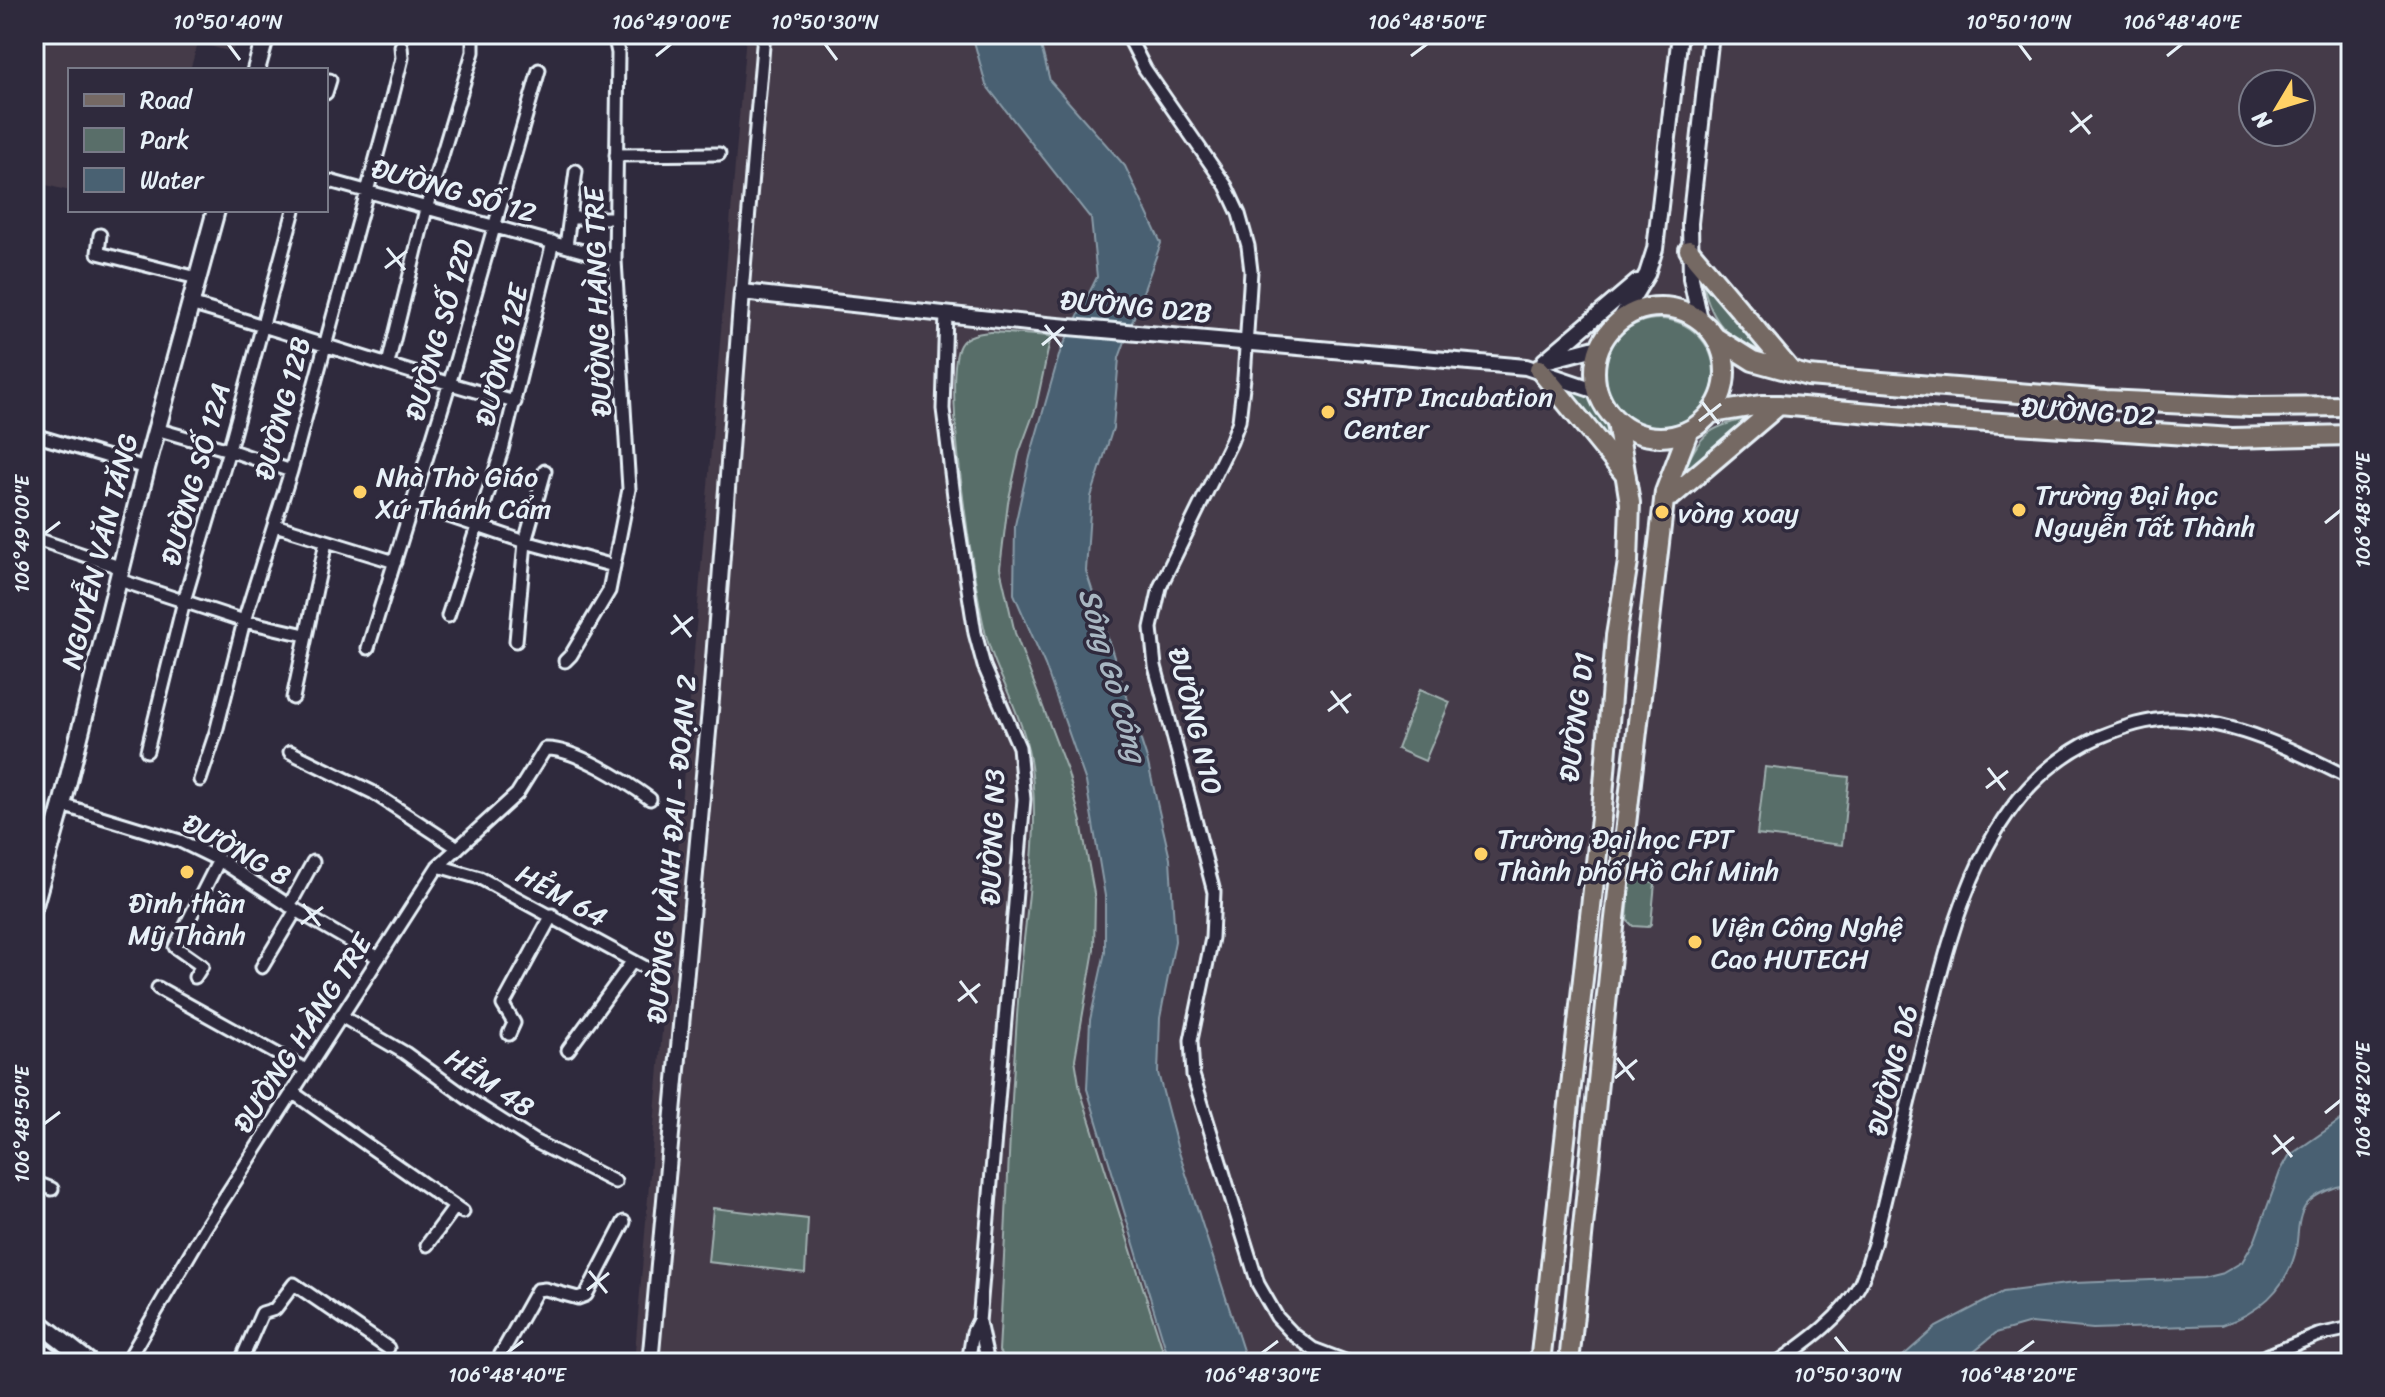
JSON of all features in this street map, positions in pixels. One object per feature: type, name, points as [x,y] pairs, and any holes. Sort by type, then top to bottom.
[{"type":"main road","points":[[257,68],[266,34]]},
{"type":"main road","name":"NGUYỄN VĂN TĂNG","points":[[35,898],[62,805],[156,429],[215,212]]},
{"type":"main road","points":[[1689,250],[1792,372]]},
{"type":"main road","points":[[1668,307],[1685,311],[1700,320],[1715,337],[1724,356],[1726,376],[1722,396],[1712,413],[1688,432],[1670,437],[1651,437],[1633,432],[1617,422],[1605,408],[1597,391],[1595,376],[1599,347],[1618,322],[1641,310],[1668,307]]},
{"type":"main road","name":"ĐƯỜNG D2","points":[[1715,337],[1753,361],[1808,376],[2082,399],[2271,407],[2349,404]]},
{"type":"main road","points":[[1536,366],[1628,478]]},
{"type":"main road","points":[[1670,495],[1779,405]]},
{"type":"main road","name":"ĐƯỜNG D2","points":[[1712,413],[1779,405],[2232,438],[2350,436]]},
{"type":"main road","points":[[2302,406],[2303,437]]},
{"type":"main road","name":"ĐƯỜNG D1","points":[[1540,1363],[1587,947],[1616,636],[1628,562],[1630,503],[1617,422]]},
{"type":"main road","points":[[1641,688],[1650,674],[1670,495],[1688,432]]},
{"type":"main road","points":[[1569,1363],[1641,688],[1665,492],[1670,495]]},
{"type":"main road","points":[[1581,1002],[1606,1004]]},
{"type":"main road","points":[[34,1319],[90,1363]]},
{"type":"main road","points":[[34,1345],[57,1363]]},
{"type":"street","points":[[388,364],[426,209],[473,52],[473,34]]},
{"type":"street","name":"ĐƯỜNG HÀNG TRE","points":[[565,661],[609,591],[629,489],[615,260],[618,53],[614,34]]},
{"type":"street","points":[[742,292],[764,34]]},
{"type":"street","name":"ĐƯỜNG N10","points":[[1127,34],[1145,69],[1226,186],[1239,214],[1251,271],[1239,421],[1160,587],[1151,628],[1155,666],[1214,892],[1212,938],[1191,1040],[1193,1075],[1258,1284],[1277,1317],[1293,1334],[1313,1349],[1350,1363]]},
{"type":"street","points":[[1618,322],[1647,274],[1655,249],[1680,34]]},
{"type":"street","points":[[1700,320],[1691,278],[1690,223],[1711,34]]},
{"type":"street","name":"ĐƯỜNG 12B","points":[[200,780],[216,732],[244,621],[291,471],[398,73],[401,46]]},
{"type":"street","name":"ĐƯỜNG SỐ 12D","points":[[368,648],[449,385],[539,70]]},
{"type":"street","points":[[328,86],[330,80]]},
{"type":"street","points":[[616,155],[719,154]]},
{"type":"street","points":[[566,246],[576,171]]},
{"type":"street","name":"ĐƯỜNG SỐ 12","points":[[328,181],[615,260]]},
{"type":"street","name":"ĐƯỜNG SỐ 12A","points":[[147,751],[184,601],[229,450],[293,212]]},
{"type":"street","points":[[571,218],[616,218]]},
{"type":"street","points":[[100,235],[98,253],[197,278]]},
{"type":"street","name":"ĐƯỜNG 12E","points":[[448,616],[479,527],[515,402],[553,242]]},
{"type":"street","points":[[1536,366],[1647,274]]},
{"type":"street","name":"ĐƯỜNG D2B","points":[[742,292],[1046,325],[1536,366],[1597,391]]},
{"type":"street","name":"ĐƯỜNG VÀNH ĐAI - ĐOẠN 2","points":[[650,1363],[712,683],[742,292]]},
{"type":"street","points":[[190,304],[449,385],[515,402]]},
{"type":"street","name":"ĐƯỜNG N3","points":[[946,314],[943,409],[960,542],[975,633],[984,666],[1019,747],[1024,799],[979,1322],[988,1363]]},
{"type":"street","name":"ĐƯỜNG D2B","points":[[1536,366],[1599,347]]},
{"type":"street","points":[[156,429],[291,471]]},
{"type":"street","points":[[34,435],[146,468]]},
{"type":"street","points":[[516,641],[525,542],[545,471]]},
{"type":"street","points":[[413,504],[525,542],[614,566]]},
{"type":"street","points":[[275,525],[395,562]]},
{"type":"street","points":[[34,538],[184,601],[244,621],[305,635]]},
{"type":"street","points":[[293,698],[326,542]]},
{"type":"street","name":"ĐƯỜNG D6","points":[[1777,1363],[1831,1321],[1846,1306],[1860,1283],[1874,1244],[1938,983],[1967,892],[2010,810],[2049,766],[2084,744],[2132,723],[2174,719],[2229,728],[2286,746],[2351,779]]},
{"type":"street","name":"ĐƯỜNG HÀNG TRE","points":[[126,1363],[205,1228],[438,866],[517,794],[545,749],[557,748],[574,753],[650,799]]},
{"type":"street","points":[[290,752],[372,792],[458,848]]},
{"type":"street","name":"ĐƯỜNG 8","points":[[62,805],[180,841],[219,860],[292,908],[379,958]]},
{"type":"street","points":[[195,977],[202,966],[175,947],[219,860]]},
{"type":"street","points":[[262,967],[313,862]]},
{"type":"street","name":"HẺM 64","points":[[438,866],[480,878],[659,975]]},
{"type":"street","points":[[509,1034],[514,1023],[503,1005],[552,915]]},
{"type":"street","points":[[568,1050],[632,962]]},
{"type":"street","points":[[158,988],[306,1070]]},
{"type":"street","name":"HẺM 48","points":[[341,1016],[405,1053],[474,1103],[534,1141],[615,1182]]},
{"type":"street","points":[[292,1092],[459,1209],[427,1245]]},
{"type":"street","points":[[34,1182],[52,1189]]},
{"type":"street","points":[[496,1363],[537,1290],[545,1289],[578,1298],[586,1295],[624,1222]]},
{"type":"street","points":[[240,1363],[262,1313],[275,1309],[294,1284],[388,1348]]},
{"type":"street","name":"ĐƯỜNG N3","points":[[968,1363],[973,1332],[979,1322]]},
{"type":"street","points":[[2249,1363],[2318,1335],[2351,1328]]},
{"type":"shaded area","points":[[34,34],[238,36],[232,52],[198,43],[191,68],[68,68],[68,190],[34,182]]},
{"type":"shaded area","points":[[746,34],[2351,34],[2351,1363],[634,1363]]},
{"type":"green space","points":[[1702,277],[1761,350],[1727,332],[1708,302]]},
{"type":"green space","points":[[1659,319],[1680,323],[1698,335],[1710,353],[1714,374],[1710,395],[1698,413],[1680,425],[1659,429],[1638,425],[1620,413],[1608,395],[1604,374],[1608,353],[1620,335],[1638,323]]},
{"type":"green space","points":[[992,332],[1051,336],[1036,407],[1019,453],[1008,503],[1000,568],[1015,633],[1068,773],[1081,822],[1095,899],[1094,950],[1075,1059],[1080,1090],[1167,1363],[1007,1363],[999,1351],[1016,1033],[1032,863],[1034,799],[1026,741],[984,627],[961,482],[954,397],[955,365],[963,341],[970,336]]},
{"type":"green space","points":[[1552,379],[1583,392],[1594,404],[1609,436],[1612,452]]},
{"type":"green space","points":[[1758,416],[1681,477],[1695,449],[1709,433]]},
{"type":"green space","points":[[1420,689],[1450,702],[1425,761],[1397,749]]},
{"type":"green space","points":[[1765,767],[1849,777],[1842,845],[1757,835]]},
{"type":"green space","points":[[1638,877],[1655,883],[1651,924],[1648,927],[1633,926],[1627,920],[1630,883]]},
{"type":"green space","points":[[713,1208],[808,1219],[805,1273],[708,1262]]},
{"type":"water","name":"Sông Gò Công","points":[[972,34],[1038,34],[1050,81],[1125,166],[1161,243],[1119,358],[1113,428],[1091,497],[1086,571],[1147,759],[1170,859],[1175,941],[1160,1018],[1158,1073],[1177,1146],[1247,1363],[1170,1363],[1087,1089],[1090,1020],[1105,952],[1105,896],[1086,782],[1045,665],[1014,594],[1015,525],[1030,457],[1060,352],[1097,277],[1091,219],[986,85]]},
{"type":"water","points":[[2351,1113],[2351,1184],[2327,1191],[2306,1205],[2299,1222],[2295,1254],[2284,1279],[2268,1299],[2247,1314],[2222,1325],[2093,1329],[2031,1323],[1996,1333],[1959,1363],[1895,1363],[1936,1327],[2003,1292],[2074,1283],[2203,1278],[2223,1273],[2242,1262],[2255,1240],[2289,1156]]},
{"type":"place","name":"SHTP Incubation Center","points":[[1328,412]]},
{"type":"place","name":"Nhà Thờ Giáo Xứ Thánh Cẩm","points":[[360,492]]},
{"type":"place","name":"Trường Đại học Nguyễn Tất Thành","points":[[2019,510]]},
{"type":"place","name":"vòng xoay","points":[[1662,512]]},
{"type":"place","name":"Trường Đại học FPT Thành phố Hồ Chí Minh","points":[[1481,854]]},
{"type":"place","name":"Đình thần Mỹ Thành","points":[[187,872]]},
{"type":"place","name":"Viện Công Nghệ Cao HUTECH","points":[[1695,942]]}]
